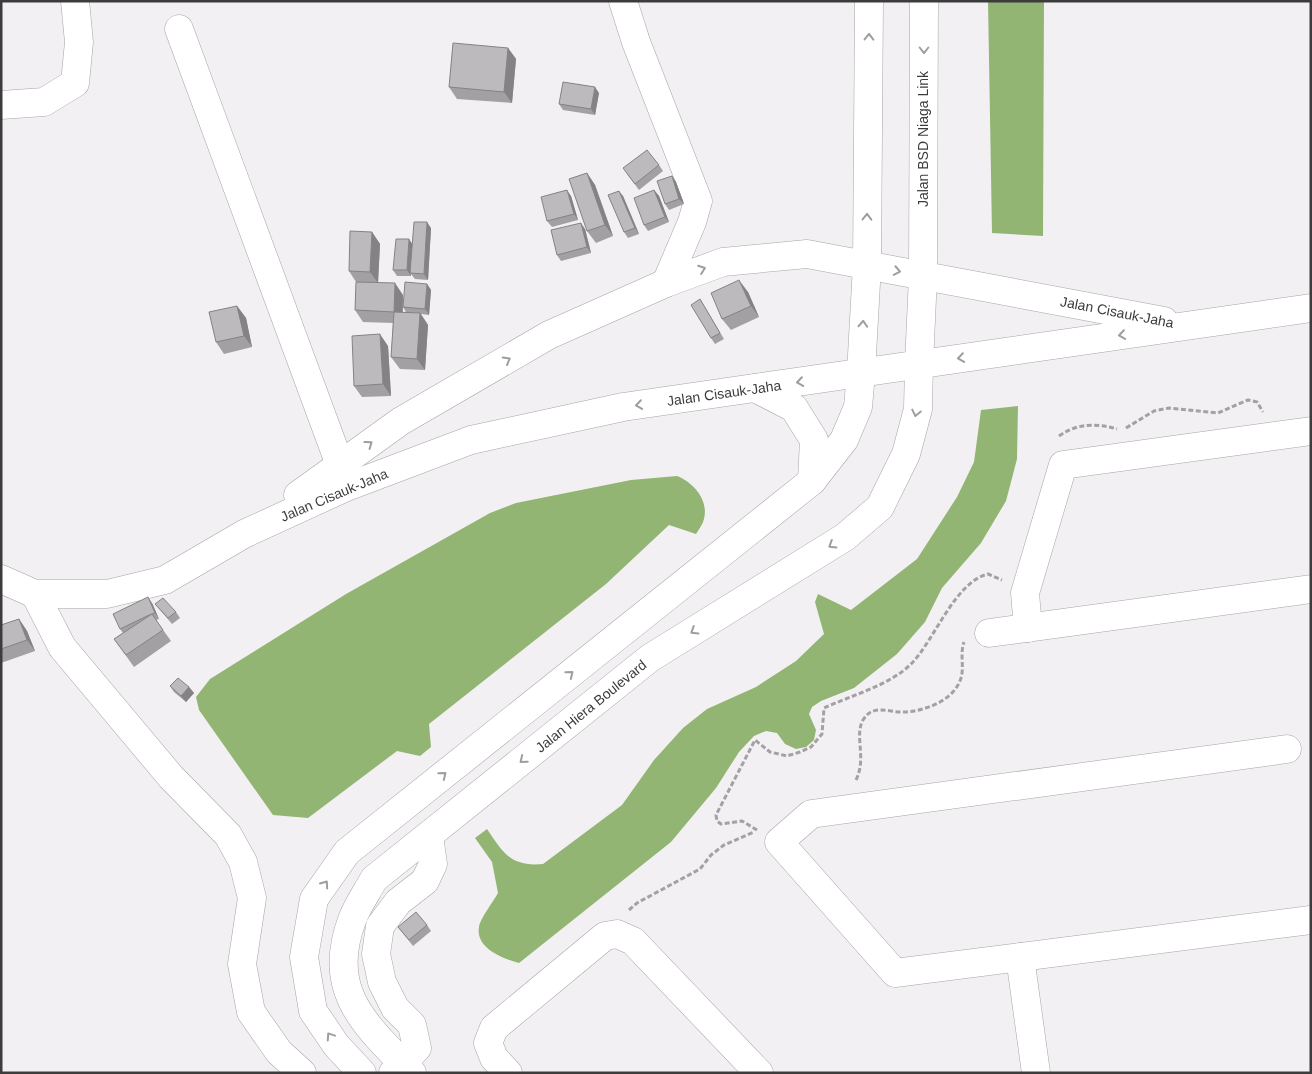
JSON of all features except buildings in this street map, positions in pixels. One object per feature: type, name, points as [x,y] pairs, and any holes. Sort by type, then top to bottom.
[{"type":"street","points":[[1,106],[44,102],[74,83],[79,42],[75,1]]},
{"type":"street","points":[[622,1],[698,201],[692,222],[666,283]]},
{"type":"street","points":[[362,1073],[336,1045],[313,1011],[304,957],[314,899],[347,852],[812,481],[844,440],[858,407],[867,266],[869,1]]},
{"type":"street","name":"Jalan BSD Niaga Link","points":[[919,364],[923,276],[924,1]]},
{"type":"street","points":[[179,29],[340,465]]},
{"type":"street","name":"Jalan Cisauk-Jaha","points":[[244,534],[401,422],[549,335],[666,283],[723,262],[807,254],[1187,326]]},
{"type":"street","points":[[1187,326],[1311,308]]},
{"type":"street","name":"Jalan Cisauk-Jaha","points":[[244,534],[344,488],[471,440],[623,408],[1187,326]]},
{"type":"street","name":"Jalan Hiera Boulevard","points":[[403,1070],[369,1027],[348,995],[342,954],[352,919],[374,879],[650,658],[845,537],[880,507],[908,445],[918,409],[919,364]]},
{"type":"street","points":[[756,388],[794,408],[814,440],[812,481]]},
{"type":"street","points":[[1028,628],[1025,593],[1063,465],[1311,430]]},
{"type":"street","points":[[1,579],[35,594],[107,594],[165,580],[244,534]]},
{"type":"street","points":[[989,633],[1311,589]]},
{"type":"street","points":[[35,594],[62,647],[171,777],[228,835],[242,862],[252,898],[242,964],[251,1012],[279,1052],[302,1073]]},
{"type":"street","points":[[1286,749],[811,814],[768,836],[895,972],[1311,920]]},
{"type":"street","points":[[403,1070],[417,1048],[412,1025],[395,1008],[382,982],[376,954],[380,926],[398,902],[425,881],[433,864],[429,836]]},
{"type":"street","points":[[508,1073],[494,1058],[488,1043],[494,1028],[605,936],[617,934],[633,941],[759,1073]]},
{"type":"street","points":[[1020,957],[1036,1073]]},
{"type":"path","points":[[1063,465],[1052,452],[1053,441],[1066,431],[1082,425],[1126,428],[1154,410],[1169,408],[1218,413],[1248,400],[1257,402],[1262,409],[1266,437]]},
{"type":"path","points":[[768,836],[742,821],[721,824],[717,821],[716,815],[755,740],[770,752],[786,756],[811,747],[822,734],[824,708],[889,679],[912,663],[970,582],[978,577],[988,574],[997,576],[1025,593]]},
{"type":"path","points":[[842,810],[859,774],[862,762],[860,733],[863,720],[872,711],[884,708],[901,712],[914,711],[932,706],[948,697],[959,684],[963,672],[961,652],[964,643],[972,631],[989,633]]},
{"type":"path","points":[[617,934],[616,921],[637,903],[700,870],[711,855],[724,845],[768,836]]},
{"type":"shaded area","points":[[988,1],[1044,1],[1043,236],[992,233]]},
{"type":"shaded area","points":[[1018,406],[1017,459],[1006,501],[981,543],[942,588],[925,622],[897,654],[854,688],[821,701],[812,707],[809,714],[816,730],[814,740],[806,747],[796,749],[785,744],[777,733],[766,731],[754,736],[739,752],[716,788],[671,842],[519,963],[506,959],[486,947],[481,941],[479,927],[498,893],[492,862],[475,838],[487,829],[503,851],[515,861],[543,864],[622,805],[654,760],[683,728],[707,709],[756,687],[796,661],[824,634],[815,602],[818,594],[851,610],[917,559],[957,497],[974,462],[981,410]]},
{"type":"shaded area","points":[[677,476],[694,487],[704,505],[703,521],[696,534],[669,525],[606,584],[429,724],[431,747],[420,756],[397,751],[308,818],[273,815],[199,710],[196,697],[210,679],[346,594],[490,513],[516,503],[631,480]]}]
